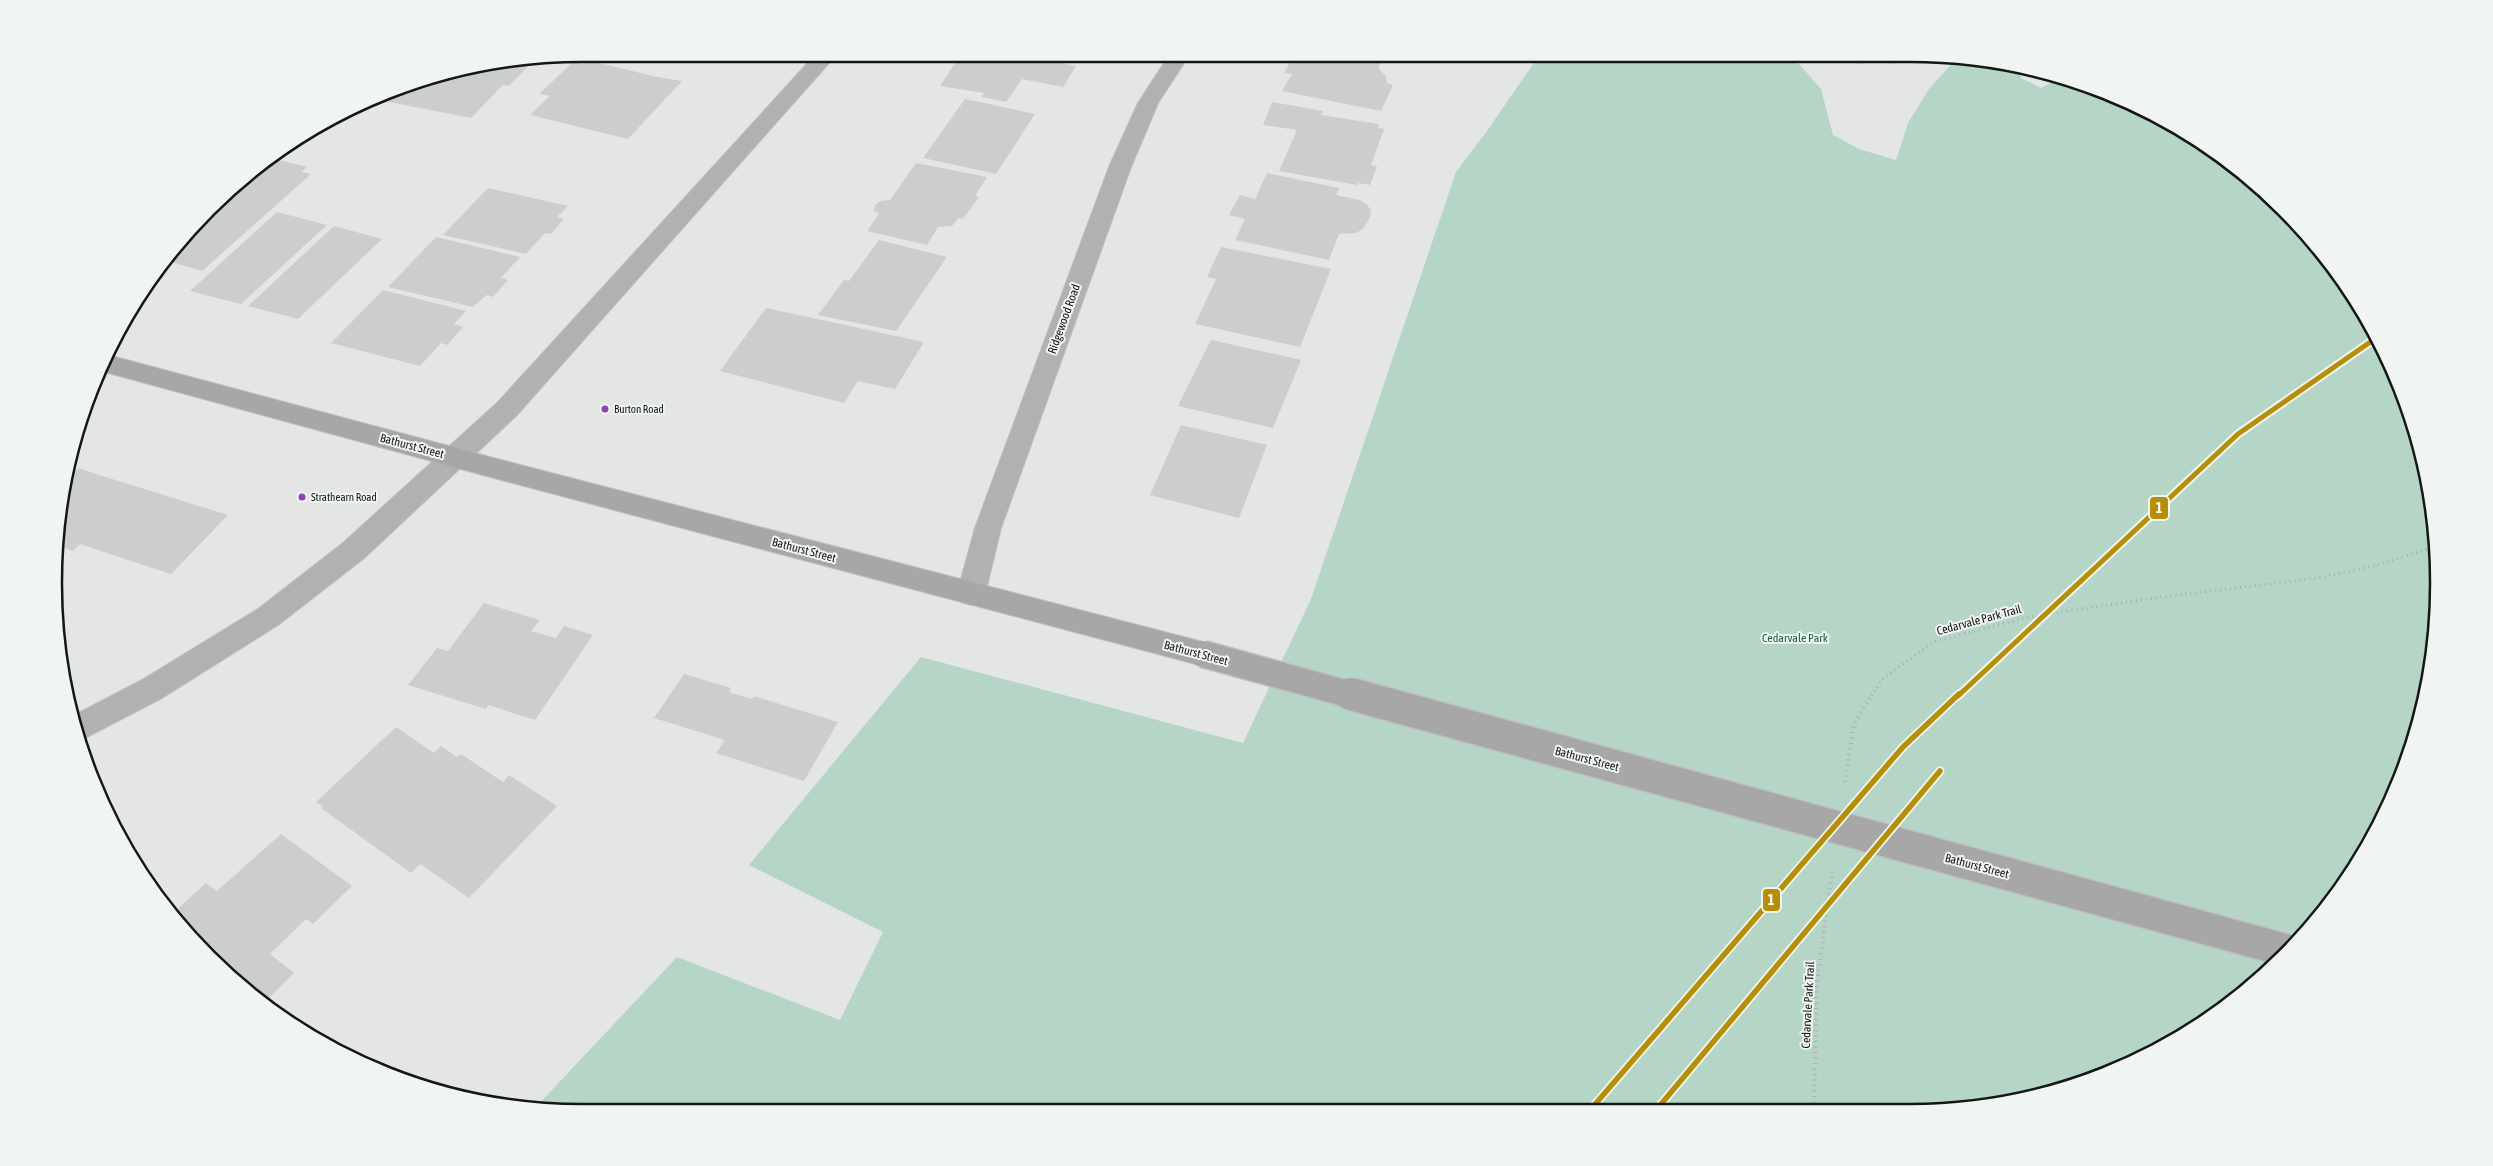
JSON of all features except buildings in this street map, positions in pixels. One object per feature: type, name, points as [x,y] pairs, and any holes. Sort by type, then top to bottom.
[{"type":"main road","name":"Bathurst Street","points":[[111,365],[453,457],[1203,654],[2280,949]]},
{"type":"street","points":[[82,726],[152,689],[268,617],[353,552],[453,457],[507,409],[820,62]]},
{"type":"street","name":"Ridgewood Road","points":[[971,594],[988,528],[1120,167],[1148,103],[1175,62]]},
{"type":"path","name":"Cedarvale Park Trail","points":[[1844,791],[1854,724],[1882,679],[1933,642],[2029,617],[2160,597],[2318,578],[2378,565],[2429,548]]},
{"type":"path","name":"Cedarvale Park Trail","points":[[1814,1104],[1817,982],[1833,868]]},
{"type":"green space","name":"Cedarvale Park","points":[[1534,62],[1796,62],[1821,89],[1833,135],[1859,149],[1896,160],[1908,123],[1929,89],[1951,65],[1978,67],[2021,75],[2021,78],[2041,88],[2052,82],[2109,102],[2140,116],[2199,150],[2227,170],[2278,215],[2323,266],[2343,294],[2377,353],[2391,384],[2413,448],[2420,481],[2426,515],[2430,583],[2426,651],[2420,685],[2413,718],[2391,782],[2361,843],[2343,872],[2323,900],[2278,951],[2227,996],[2170,1034],[2140,1050],[2109,1064],[2045,1086],[1978,1099],[1944,1102],[1910,1104],[583,1104],[541,1101],[677,957],[840,1020],[883,932],[749,865],[921,657],[1243,743],[1311,599],[1456,172]]},
{"type":"transit line","name":"1","points":[[1595,1104],[1903,747],[2238,434],[2371,342]]},
{"type":"transit line","name":"1","points":[[1661,1104],[1940,771]]},
{"type":"place","name":"Burton Road","points":[[605,409]]},
{"type":"place","name":"Strathearn Road","points":[[302,497]]}]
